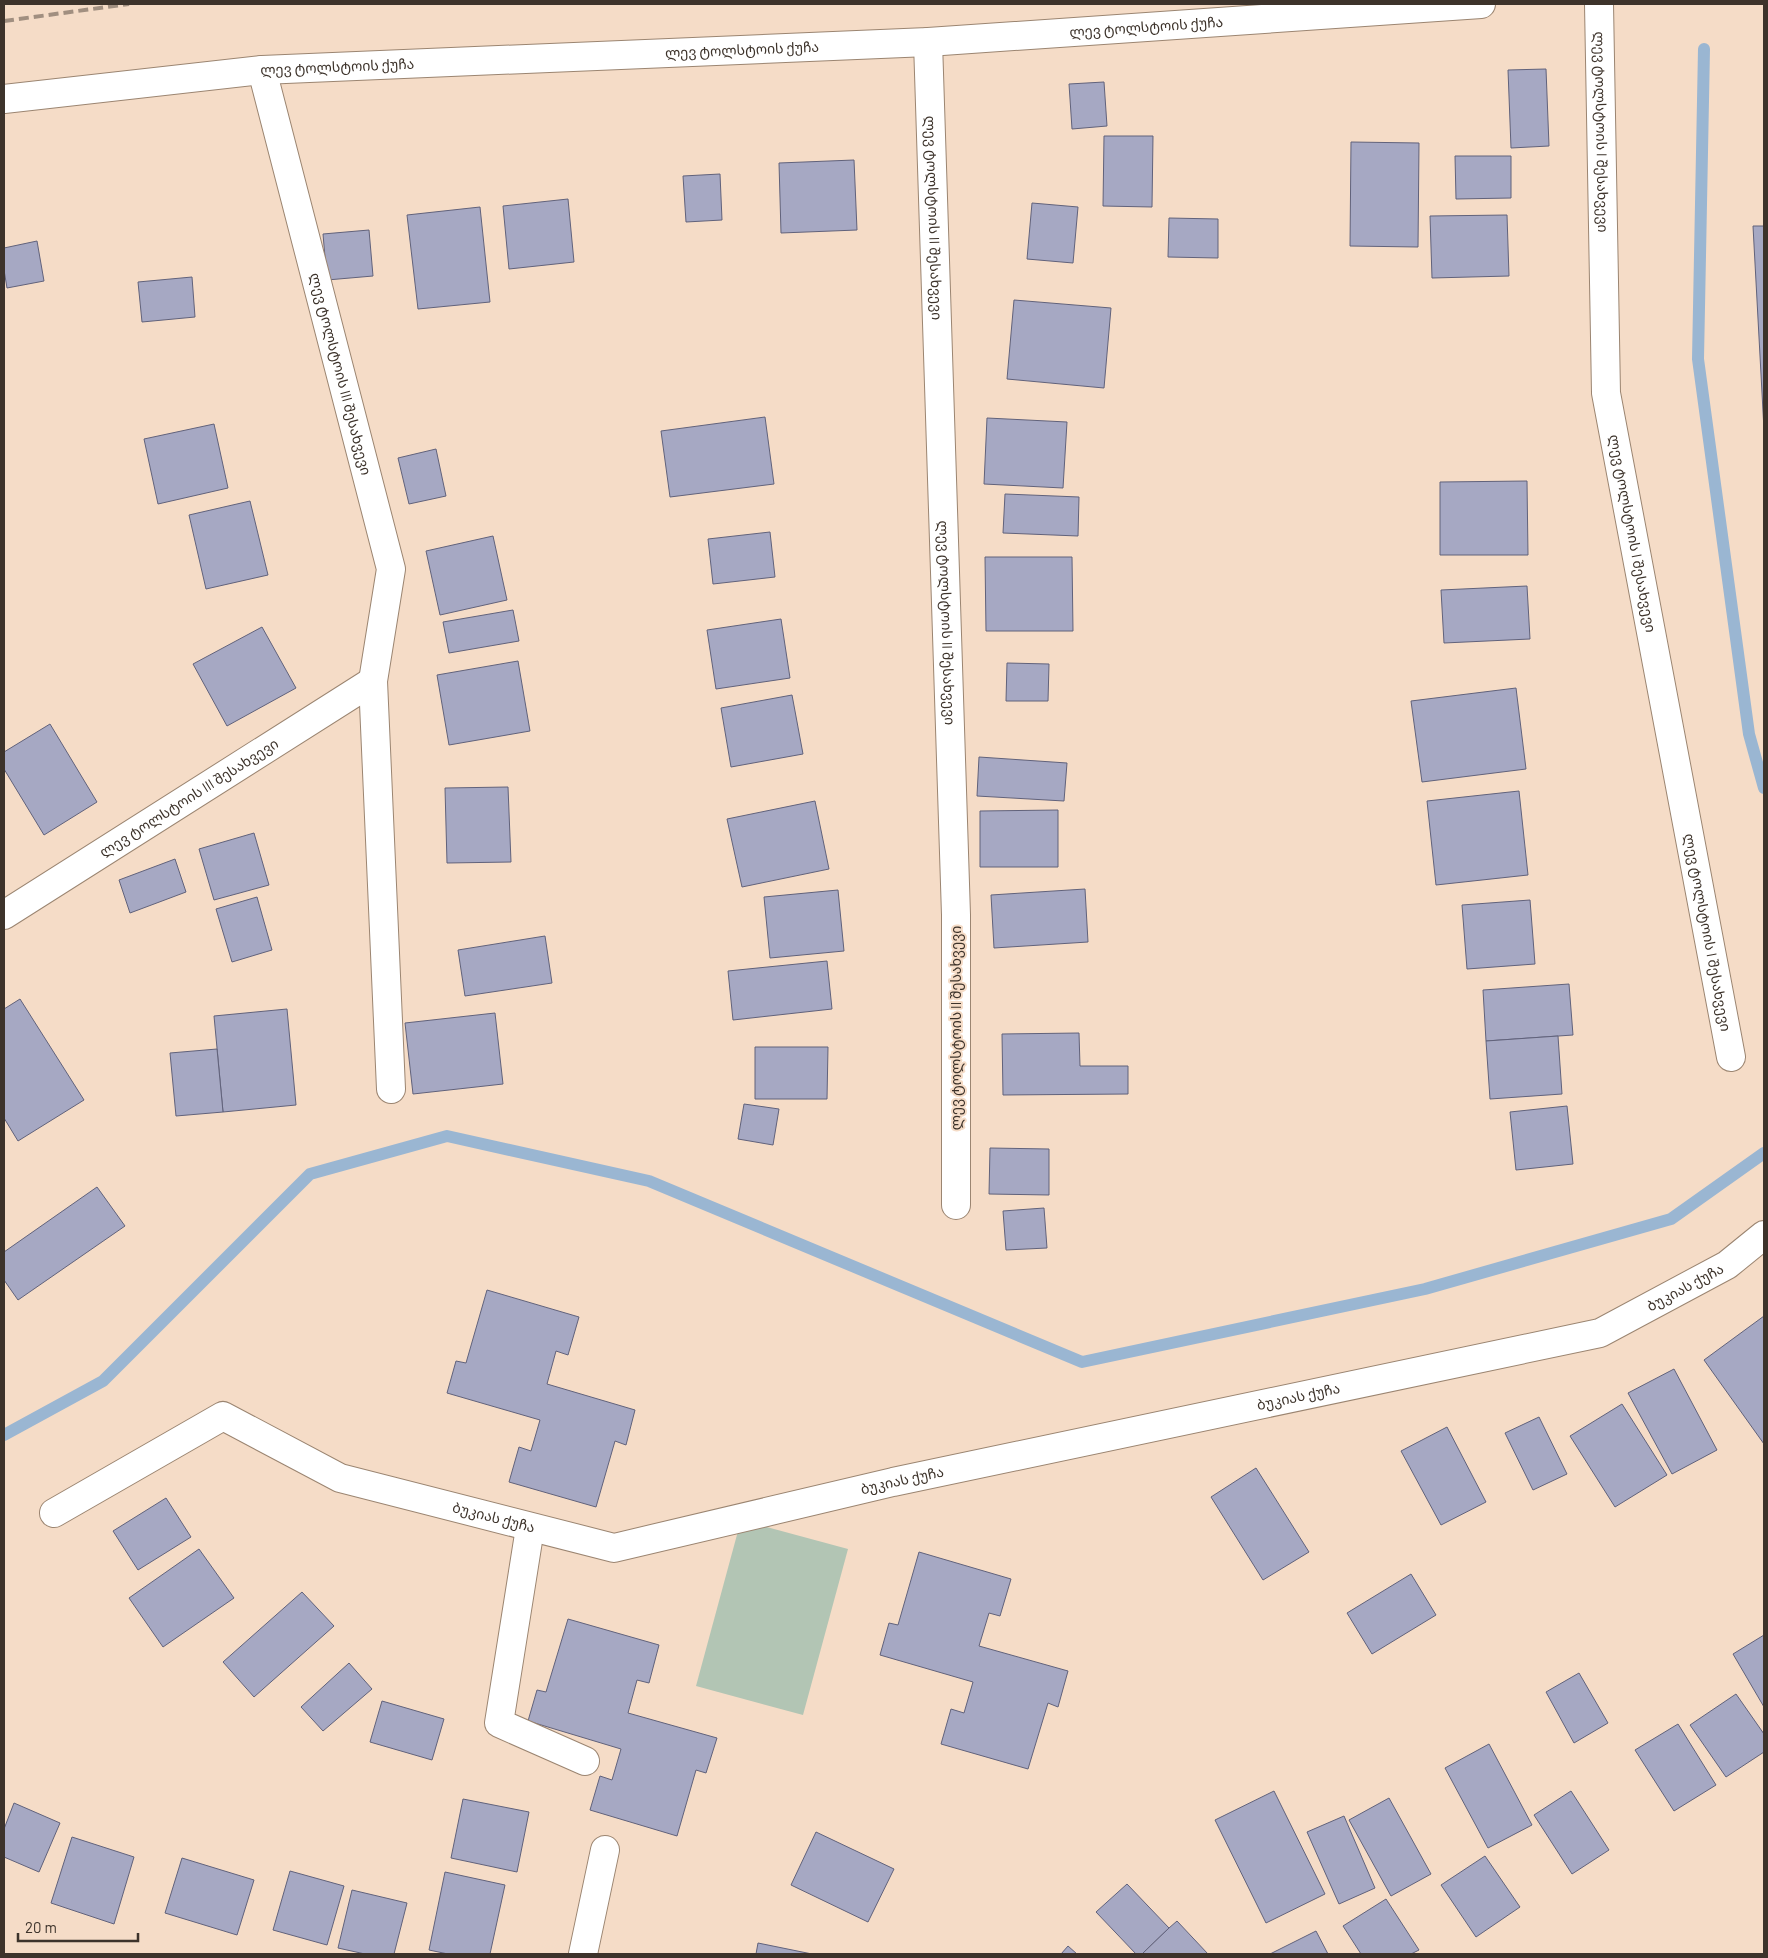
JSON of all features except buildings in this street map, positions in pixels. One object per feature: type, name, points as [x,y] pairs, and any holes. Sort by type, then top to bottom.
[{"type":"street","name":"ლევ ტოლსტოის ქუჩა","points":[[4,100],[262,70],[928,42],[1481,4]]},
{"type":"street","name":"ლევ ტოლსტოის I შესახვევი","points":[[1599,4],[1606,393],[1731,1057]]},
{"type":"street","name":"ლევ ტოლსტოის II შესახვევი","points":[[928,42],[956,915],[956,1205]]},
{"type":"street","name":"ლევ ტოლსტოის III შესახვევი","points":[[262,70],[391,570],[373,681],[391,1089]]},
{"type":"street","name":"ლევ ტოლსტოის III შესახვევი","points":[[4,915],[373,681]]},
{"type":"street","name":"ბუკიას ქუჩა","points":[[54,1513],[223,1416],[340,1478],[614,1548],[892,1482],[1600,1333],[1726,1265],[1764,1235]]},
{"type":"street","points":[[530,1528],[499,1723],[585,1761]]},
{"type":"street","points":[[583,1954],[604,1850]]},
{"type":"green space","points":[[741,1520],[848,1549],[803,1715],[696,1686]]},
{"type":"waterway","points":[[1704,49],[1698,359],[1749,734],[1764,788]]},
{"type":"waterway","points":[[4,1435],[103,1381],[310,1174],[447,1136],[649,1181],[1082,1362],[1425,1289],[1671,1219],[1764,1153]]},
{"type":"railway","points":[[4,21],[129,4]]}]
